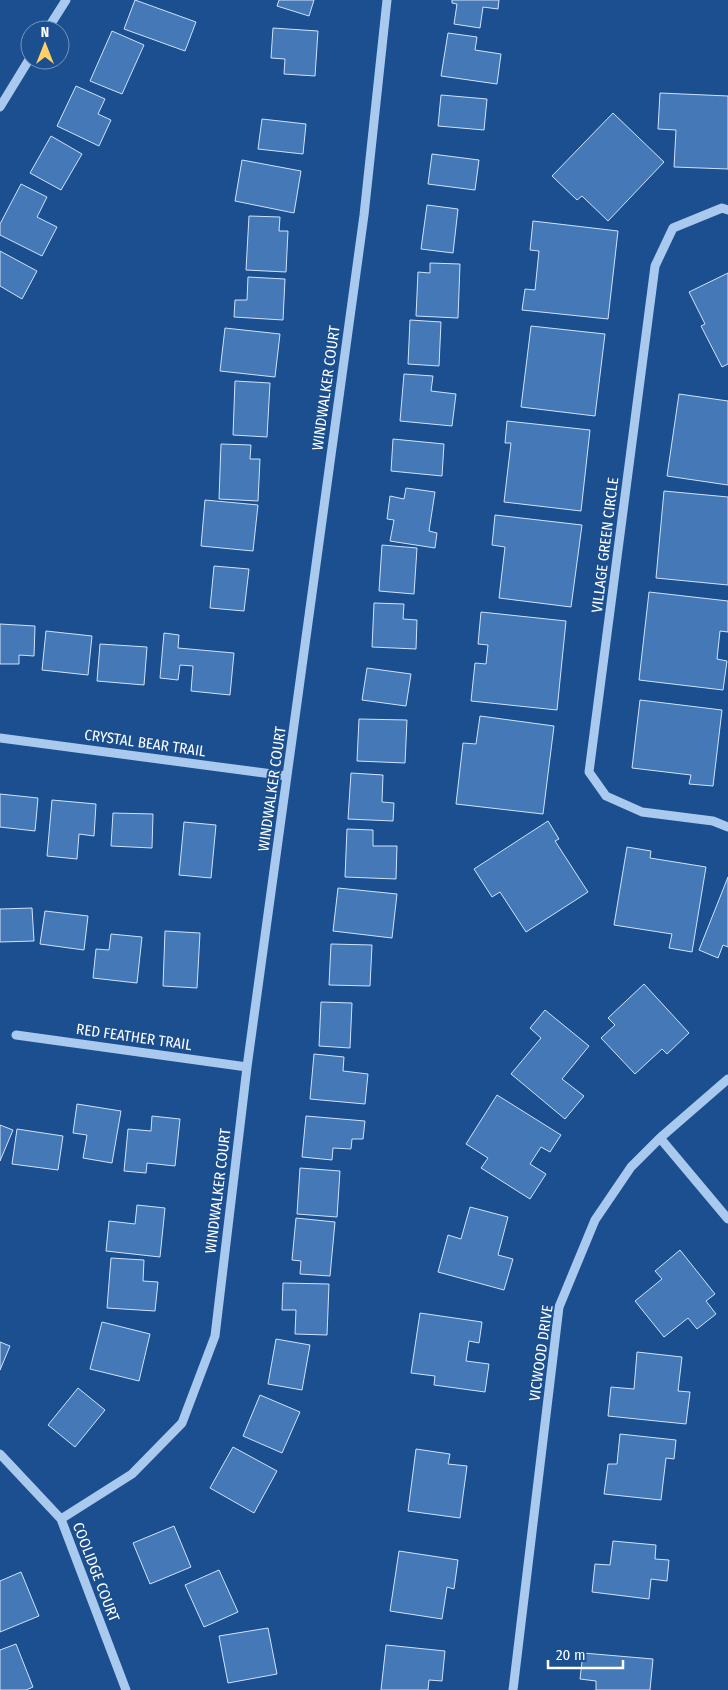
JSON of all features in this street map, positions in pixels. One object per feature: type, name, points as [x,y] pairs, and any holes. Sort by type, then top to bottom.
[{"type":"street","points":[[54,20],[66,0]]},
{"type":"street","name":"WINDWALKER COURT","points":[[62,1519],[132,1474],[182,1423],[215,1336],[247,1067],[364,215],[387,0]]},
{"type":"street","points":[[0,107],[23,70]]},
{"type":"street","name":"VILLAGE GREEN CIRCLE","points":[[728,210],[722,208],[673,228],[655,266],[589,772],[606,796],[642,812],[713,821],[728,827]]},
{"type":"street","name":"CRYSTAL BEAR TRAIL","points":[[0,738],[287,776]]},
{"type":"street","name":"RED FEATHER TRAIL","points":[[16,1035],[247,1067]]},
{"type":"street","name":"VICWOOD DRIVE","points":[[513,1690],[560,1307],[595,1220],[632,1167],[660,1138],[728,1079]]},
{"type":"street","points":[[660,1138],[728,1219]]},
{"type":"street","name":"COOLIDGE COURT","points":[[0,1454],[62,1519],[126,1690]]},
{"type":"building","points":[[135,0],[196,22],[185,51],[124,29]]},
{"type":"building","points":[[279,0],[314,0],[309,16],[277,6]]},
{"type":"building","points":[[452,0],[499,0],[498,9],[483,7],[480,28],[454,24],[457,4],[452,3]]},
{"type":"building","points":[[273,28],[318,31],[315,76],[284,74],[285,59],[271,58]]},
{"type":"building","points":[[112,31],[144,45],[122,94],[90,81]]},
{"type":"building","points":[[448,33],[477,37],[475,50],[501,54],[497,84],[441,76]]},
{"type":"building","points":[[76,86],[105,99],[98,114],[111,120],[99,146],[57,126]]},
{"type":"building","points":[[660,93],[728,96],[728,169],[674,167],[676,130],[658,129]]},
{"type":"building","points":[[441,95],[487,99],[484,130],[438,126]]},
{"type":"building","points":[[613,113],[664,162],[608,221],[582,196],[577,200],[552,176]]},
{"type":"building","points":[[262,119],[306,124],[303,154],[258,149]]},
{"type":"building","points":[[51,136],[82,154],[61,190],[30,173]]},
{"type":"building","points":[[432,154],[479,160],[475,190],[428,184]]},
{"type":"building","points":[[242,160],[301,171],[294,213],[235,201]]},
{"type":"building","points":[[21,184],[47,197],[37,217],[57,227],[42,256],[0,235],[0,224]]},
{"type":"building","points":[[427,205],[458,209],[453,253],[421,249]]},
{"type":"building","points":[[249,216],[280,217],[279,231],[288,231],[286,272],[246,270]]},
{"type":"building","points":[[533,221],[618,231],[608,319],[522,310],[525,289],[535,290],[539,251],[530,250]]},
{"type":"building","points":[[0,251],[37,271],[22,299],[0,286]]},
{"type":"building","points":[[430,263],[460,264],[458,318],[416,316],[418,272],[430,273]]},
{"type":"building","points":[[728,273],[728,364],[722,367],[701,326],[705,324],[689,292]]},
{"type":"building","points":[[248,277],[285,279],[283,320],[234,317],[235,300],[247,300]]},
{"type":"building","points":[[410,320],[441,322],[439,366],[408,364]]},
{"type":"building","points":[[531,326],[605,334],[595,416],[521,407]]},
{"type":"building","points":[[225,328],[280,334],[275,377],[220,371]]},
{"type":"building","points":[[404,374],[433,376],[431,391],[456,394],[452,426],[400,421]]},
{"type":"building","points":[[235,381],[270,383],[267,437],[233,435]]},
{"type":"building","points":[[679,394],[728,401],[728,485],[667,476]]},
{"type":"building","points":[[507,421],[590,430],[581,511],[504,502],[511,443],[505,443]]},
{"type":"building","points":[[393,439],[444,444],[442,476],[391,471]]},
{"type":"building","points":[[221,444],[251,445],[250,459],[260,459],[258,501],[219,499]]},
{"type":"building","points":[[406,488],[435,492],[429,531],[437,533],[435,548],[390,541],[394,520],[387,519],[390,496],[404,499]]},
{"type":"building","points":[[664,491],[728,497],[728,585],[656,578]]},
{"type":"building","points":[[205,500],[258,505],[253,551],[201,546]]},
{"type":"building","points":[[495,515],[582,525],[571,607],[499,598],[505,547],[492,545]]},
{"type":"building","points":[[382,545],[417,548],[414,594],[379,591]]},
{"type":"building","points":[[214,566],[249,569],[244,611],[210,608]]},
{"type":"building","points":[[649,592],[728,601],[728,632],[720,631],[717,659],[727,661],[723,690],[639,680]]},
{"type":"building","points":[[374,603],[404,604],[403,619],[417,620],[416,649],[372,647]]},
{"type":"building","points":[[481,612],[566,621],[557,710],[471,701],[475,663],[486,664],[488,645],[478,644]]},
{"type":"building","points":[[0,624],[35,626],[34,656],[19,655],[19,664],[0,664]]},
{"type":"building","points":[[46,631],[92,636],[88,675],[42,670]]},
{"type":"building","points":[[164,633],[179,635],[178,648],[234,653],[230,695],[191,691],[193,666],[180,665],[178,680],[160,678]]},
{"type":"building","points":[[100,644],[147,647],[144,685],[97,681]]},
{"type":"building","points":[[367,668],[411,674],[406,706],[362,700]]},
{"type":"building","points":[[640,700],[722,710],[713,786],[689,784],[691,775],[632,768]]},
{"type":"building","points":[[480,716],[554,726],[543,814],[456,804],[463,743],[476,744]]},
{"type":"building","points":[[359,719],[407,720],[405,763],[357,761]]},
{"type":"building","points":[[351,773],[383,775],[382,802],[394,803],[393,821],[348,819]]},
{"type":"building","points":[[0,794],[38,798],[35,831],[0,827]]},
{"type":"building","points":[[52,800],[96,804],[94,836],[79,834],[77,859],[47,856]]},
{"type":"building","points":[[113,813],[153,814],[152,848],[111,846]]},
{"type":"building","points":[[548,821],[559,839],[555,841],[588,892],[526,932],[500,892],[492,897],[474,869]]},
{"type":"building","points":[[184,822],[216,825],[211,878],[179,875]]},
{"type":"building","points":[[347,829],[373,830],[373,846],[397,846],[396,879],[345,877]]},
{"type":"building","points":[[627,847],[651,851],[650,858],[706,867],[692,952],[669,948],[672,934],[614,925]]},
{"type":"building","points":[[728,877],[728,947],[723,945],[718,958],[699,950]]},
{"type":"building","points":[[338,888],[397,894],[392,938],[333,931]]},
{"type":"building","points":[[32,908],[34,941],[0,942],[0,909]]},
{"type":"building","points":[[45,911],[88,916],[84,950],[40,944]]},
{"type":"building","points":[[165,931],[200,933],[197,988],[163,986]]},
{"type":"building","points":[[111,934],[142,937],[137,983],[93,978],[96,949],[109,950]]},
{"type":"building","points":[[331,944],[372,945],[370,986],[329,985]]},
{"type":"building","points":[[644,984],[689,1033],[667,1054],[662,1049],[635,1074],[601,1038],[615,1025],[608,1018]]},
{"type":"building","points":[[321,1002],[352,1003],[350,1048],[319,1046]]},
{"type":"building","points":[[545,1010],[589,1046],[562,1079],[584,1096],[565,1119],[511,1074],[541,1038],[530,1028]]},
{"type":"building","points":[[314,1054],[344,1057],[343,1071],[368,1074],[365,1104],[310,1099]]},
{"type":"building","points":[[497,1095],[561,1135],[550,1152],[541,1147],[530,1164],[546,1174],[530,1199],[481,1168],[488,1158],[466,1144]]},
{"type":"building","points":[[77,1104],[121,1111],[112,1163],[83,1158],[87,1135],[73,1133]]},
{"type":"building","points":[[152,1116],[180,1119],[175,1166],[147,1163],[146,1173],[124,1171],[128,1129],[151,1131]]},
{"type":"building","points":[[306,1116],[365,1121],[363,1139],[352,1139],[351,1149],[333,1148],[332,1160],[302,1157]]},
{"type":"building","points":[[0,1125],[13,1130],[0,1161]]},
{"type":"building","points":[[17,1129],[63,1136],[58,1170],[12,1164]]},
{"type":"building","points":[[300,1168],[340,1171],[337,1217],[297,1214]]},
{"type":"building","points":[[137,1205],[165,1208],[160,1257],[106,1251],[109,1221],[135,1224]]},
{"type":"building","points":[[470,1207],[508,1217],[498,1255],[513,1259],[504,1290],[438,1272],[448,1235],[461,1239]]},
{"type":"building","points":[[296,1218],[335,1222],[330,1276],[300,1274],[301,1261],[292,1260]]},
{"type":"building","points":[[680,1250],[715,1294],[706,1301],[716,1314],[697,1329],[688,1318],[664,1337],[635,1301],[662,1279],[655,1271]]},
{"type":"building","points":[[111,1258],[144,1260],[143,1281],[158,1282],[155,1311],[107,1308]]},
{"type":"building","points":[[283,1283],[329,1284],[327,1335],[295,1334],[296,1310],[282,1310]]},
{"type":"building","points":[[420,1313],[482,1322],[479,1343],[469,1341],[466,1361],[489,1364],[485,1392],[434,1385],[435,1376],[411,1373]]},
{"type":"building","points":[[102,1322],[150,1334],[139,1381],[90,1369]]},
{"type":"building","points":[[276,1339],[310,1345],[302,1390],[268,1384]]},
{"type":"building","points":[[0,1342],[10,1346],[0,1370]]},
{"type":"building","points":[[637,1352],[682,1357],[678,1391],[690,1392],[686,1424],[608,1416],[611,1387],[634,1389]]},
{"type":"building","points":[[78,1388],[105,1410],[75,1447],[48,1425]]},
{"type":"building","points":[[260,1395],[300,1412],[282,1453],[243,1436]]},
{"type":"building","points":[[620,1434],[676,1440],[674,1459],[666,1458],[661,1500],[604,1494],[608,1464],[617,1464]]},
{"type":"building","points":[[233,1447],[277,1471],[254,1513],[210,1488]]},
{"type":"building","points":[[416,1449],[450,1454],[448,1464],[467,1466],[460,1518],[408,1511]]},
{"type":"building","points":[[174,1526],[191,1567],[150,1584],[133,1543]]},
{"type":"building","points":[[613,1541],[656,1545],[655,1559],[669,1560],[667,1581],[651,1579],[649,1599],[592,1592],[595,1564],[610,1565]]},
{"type":"building","points":[[399,1551],[458,1560],[454,1589],[447,1587],[442,1619],[390,1611]]},
{"type":"building","points":[[219,1570],[238,1612],[204,1627],[185,1585]]},
{"type":"building","points":[[21,1572],[39,1616],[0,1632],[0,1581]]},
{"type":"building","points":[[268,1628],[277,1674],[228,1683],[219,1636]]},
{"type":"building","points":[[16,1644],[33,1687],[26,1690],[0,1690],[0,1650]]},
{"type":"building","points":[[386,1645],[445,1651],[442,1681],[429,1680],[428,1690],[381,1690]]},
{"type":"building","points":[[583,1653],[653,1659],[650,1690],[596,1690],[596,1681],[580,1679]]}]
